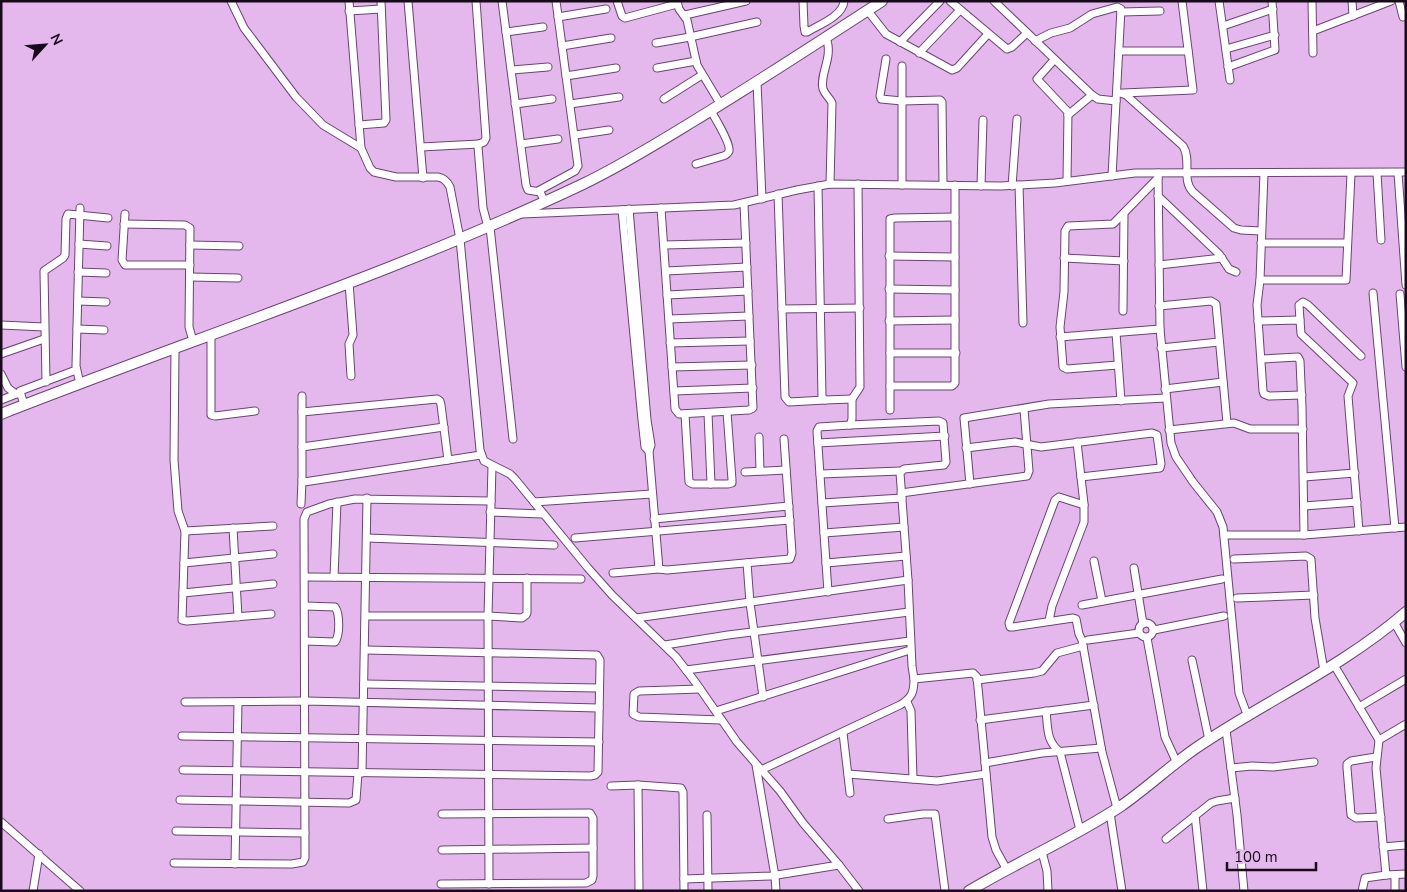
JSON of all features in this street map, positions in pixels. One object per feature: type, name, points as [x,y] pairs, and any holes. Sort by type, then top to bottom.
[{"type":"street","points":[[230,1],[244,28],[296,96],[313,115],[332,131],[361,148]]},
{"type":"street","points":[[348,1],[361,148],[370,168],[374,172],[396,177],[443,178],[450,187],[459,234],[481,455],[484,461],[510,474],[576,555],[686,670],[737,742],[780,791],[808,830],[859,891]]},
{"type":"street","points":[[408,1],[423,178]]},
{"type":"street","points":[[421,147],[478,144],[484,142],[486,138],[476,1]]},
{"type":"street","points":[[502,1],[527,188],[543,197],[554,212]]},
{"type":"street","points":[[518,214],[543,197],[577,169],[575,135],[556,1]]},
{"type":"street","points":[[617,1],[620,13],[625,18],[677,3],[679,9],[685,15],[696,61],[702,75],[719,101]]},
{"type":"street","points":[[685,15],[746,1]]},
{"type":"street","points":[[803,1],[805,32],[825,31]]},
{"type":"street","points":[[830,184],[832,103],[824,92],[823,86],[829,49],[825,31],[841,10],[844,1]]},
{"type":"street","points":[[543,197],[621,165],[711,111],[719,101],[757,82],[825,31],[868,11],[882,1]]},
{"type":"street","points":[[900,42],[940,1]]},
{"type":"street","points":[[950,1],[1007,50],[1027,33]]},
{"type":"street","points":[[994,1],[1092,95],[1098,99],[1116,102]]},
{"type":"street","points":[[1120,92],[1193,90],[1182,1]]},
{"type":"street","points":[[1219,1],[1230,80]]},
{"type":"street","points":[[1312,1],[1313,52]]},
{"type":"street","points":[[1352,1],[1353,16]]},
{"type":"street","points":[[1312,31],[1391,1]]},
{"type":"street","points":[[1399,1],[1403,17]]},
{"type":"street","points":[[349,11],[381,5],[386,120],[384,123],[379,124],[359,125]]},
{"type":"street","points":[[1223,26],[1272,5],[1276,47],[1273,52],[1228,67]]},
{"type":"street","points":[[558,17],[606,8]]},
{"type":"street","points":[[1035,41],[1051,33],[1067,29],[1092,14],[1120,8],[1120,92],[1116,102],[1112,176]]},
{"type":"street","points":[[919,53],[960,10]]},
{"type":"street","points":[[868,11],[883,32],[919,53],[955,70],[988,34]]},
{"type":"street","points":[[1121,12],[1160,11]]},
{"type":"street","points":[[656,42],[690,37],[757,22]]},
{"type":"street","points":[[506,32],[543,27]]},
{"type":"street","points":[[1226,49],[1275,35]]},
{"type":"street","points":[[562,46],[611,38]]},
{"type":"street","points":[[1119,51],[1188,51]]},
{"type":"street","points":[[886,59],[880,98],[883,100],[902,101],[940,100],[942,102],[944,185]]},
{"type":"street","points":[[1054,60],[1037,80],[1067,109],[1067,182]]},
{"type":"street","points":[[657,68],[696,61]]},
{"type":"street","points":[[902,66],[902,185]]},
{"type":"street","points":[[512,70],[548,67]]},
{"type":"street","points":[[566,76],[616,68]]},
{"type":"street","points":[[664,99],[702,75]]},
{"type":"street","points":[[757,82],[762,199]]},
{"type":"street","points":[[1120,92],[1183,146],[1186,152],[1189,188],[1230,226],[1241,230],[1261,231]]},
{"type":"street","points":[[1068,115],[1092,95]]},
{"type":"street","points":[[570,104],[619,97]]},
{"type":"street","points":[[516,104],[552,100]]},
{"type":"street","points":[[696,164],[723,156],[729,151],[711,111]]},
{"type":"street","points":[[1016,119],[1015,186],[1024,323]]},
{"type":"street","points":[[980,186],[983,120]]},
{"type":"street","points":[[575,135],[608,130]]},
{"type":"street","points":[[521,144],[558,139]]},
{"type":"street","points":[[478,144],[513,439]]},
{"type":"street","points":[[1,400],[21,398],[78,377],[175,348],[191,336],[211,335],[349,283],[459,234],[518,214],[744,204],[778,194],[830,184],[1015,186],[1112,176],[1158,176],[1188,172],[1402,173],[1406,285]]},
{"type":"street","points":[[1264,173],[1260,280],[1257,302],[1263,391],[1266,395],[1302,395]]},
{"type":"street","points":[[1377,173],[1381,240]]},
{"type":"street","points":[[1260,280],[1344,281],[1347,278],[1351,174]]},
{"type":"street","points":[[1158,176],[1159,306],[1169,430],[1176,457],[1221,519],[1239,693],[1248,717]]},
{"type":"street","points":[[1118,365],[1065,369],[1062,365],[1060,337],[1065,231],[1068,226],[1109,225],[1116,222],[1158,176]]},
{"type":"street","points":[[850,424],[852,419],[852,399],[858,392],[861,382],[858,184]]},
{"type":"street","points":[[890,386],[952,386],[956,378],[955,185]]},
{"type":"street","points":[[818,186],[822,394],[824,400]]},
{"type":"street","points":[[778,194],[786,400],[789,402],[852,399]]},
{"type":"street","points":[[1158,196],[1222,258],[1228,269],[1236,272]]},
{"type":"street","points":[[662,208],[676,413],[708,413],[752,410],[753,405],[744,204]]},
{"type":"street","points":[[78,377],[77,329],[80,208]]},
{"type":"street","points":[[626,210],[645,447],[649,451],[659,569]]},
{"type":"street","points":[[1123,311],[1124,213]]},
{"type":"street","points":[[46,382],[44,271],[60,261],[65,255],[66,216],[71,214],[81,217],[108,218]]},
{"type":"street","points":[[125,214],[122,260],[125,265],[190,265]]},
{"type":"street","points":[[890,410],[890,220],[895,218],[955,217]]},
{"type":"street","points":[[124,224],[185,225],[190,230],[191,336]]},
{"type":"street","points":[[664,245],[746,243]]},
{"type":"street","points":[[1261,243],[1347,243]]},
{"type":"street","points":[[79,244],[107,246]]},
{"type":"street","points":[[190,245],[239,246]]},
{"type":"street","points":[[889,256],[955,257]]},
{"type":"street","points":[[1064,258],[1124,262]]},
{"type":"street","points":[[1159,265],[1222,258]]},
{"type":"street","points":[[666,271],[747,267]]},
{"type":"street","points":[[78,272],[106,273]]},
{"type":"street","points":[[190,277],[238,278]]},
{"type":"street","points":[[349,283],[353,335],[349,344],[351,376]]},
{"type":"street","points":[[889,289],[955,290]]},
{"type":"street","points":[[667,295],[748,291]]},
{"type":"street","points":[[1373,293],[1395,528]]},
{"type":"street","points":[[1400,294],[1406,367]]},
{"type":"street","points":[[78,301],[106,302]]},
{"type":"street","points":[[1159,306],[1214,302],[1217,308],[1226,423]]},
{"type":"street","points":[[1360,531],[1348,396],[1353,383],[1301,334],[1300,306],[1303,302],[1361,356]]},
{"type":"street","points":[[782,309],[860,308]]},
{"type":"street","points":[[669,319],[749,316]]},
{"type":"street","points":[[890,321],[955,320]]},
{"type":"street","points":[[1258,321],[1300,320]]},
{"type":"street","points":[[1,325],[44,327]]},
{"type":"street","points":[[77,329],[104,330]]},
{"type":"street","points":[[1060,337],[1160,329]]},
{"type":"street","points":[[1116,333],[1121,401]]},
{"type":"street","points":[[211,335],[211,415],[255,411]]},
{"type":"street","points":[[1,354],[44,339]]},
{"type":"street","points":[[670,343],[750,341]]},
{"type":"street","points":[[1162,348],[1219,342]]},
{"type":"street","points":[[175,348],[174,460],[178,511],[185,531],[182,620],[271,614]]},
{"type":"street","points":[[890,353],[956,353]]},
{"type":"street","points":[[1262,359],[1296,357],[1299,359],[1303,429],[1304,535]]},
{"type":"street","points":[[672,368],[752,365]]},
{"type":"street","points":[[1,374],[7,386],[21,398]]},
{"type":"street","points":[[1,414],[21,398],[22,390],[46,382],[78,377]]},
{"type":"street","points":[[1166,389],[1223,382]]},
{"type":"street","points":[[674,391],[753,388]]},
{"type":"street","points":[[301,504],[302,396]]},
{"type":"street","points":[[970,484],[964,418],[1065,402],[1166,398]]},
{"type":"street","points":[[302,412],[437,399],[441,405],[448,460]]},
{"type":"street","points":[[822,503],[901,495],[1027,476],[1029,471],[1028,443],[1024,409]]},
{"type":"street","points":[[685,414],[689,482],[693,484],[711,484],[732,483],[728,412]]},
{"type":"street","points":[[708,413],[711,484]]},
{"type":"street","points":[[820,474],[901,471],[944,465],[946,462],[944,423],[939,421],[819,427],[817,431],[828,592]]},
{"type":"street","points":[[1169,430],[1226,423],[1238,423],[1250,429],[1303,429]]},
{"type":"street","points":[[302,447],[444,427]]},
{"type":"street","points":[[966,448],[1015,442],[1041,447],[1152,433],[1157,435],[1161,466],[1158,469],[1081,477]]},
{"type":"street","points":[[818,443],[945,436]]},
{"type":"street","points":[[759,437],[760,471]]},
{"type":"street","points":[[613,573],[667,570],[790,558],[792,553],[784,439]]},
{"type":"street","points":[[1049,621],[1052,606],[1084,522],[1077,442]]},
{"type":"street","points":[[1158,442],[1172,445]]},
{"type":"street","points":[[1159,450],[1172,445]]},
{"type":"street","points":[[302,480],[307,482],[481,455]]},
{"type":"street","points":[[489,884],[488,616],[492,466]]},
{"type":"street","points":[[745,472],[786,470]]},
{"type":"street","points":[[758,767],[843,733],[906,702],[914,692],[910,650],[908,580],[901,495],[901,471]]},
{"type":"street","points":[[1304,477],[1355,472]]},
{"type":"street","points":[[534,502],[652,494]]},
{"type":"street","points":[[1084,505],[1059,497],[1055,500],[1009,623],[1013,627],[1075,618],[1086,643],[1094,705],[1113,810],[1122,891]]},
{"type":"street","points":[[174,863],[304,862],[306,701],[305,515],[310,510],[337,502],[368,498],[491,501]]},
{"type":"street","points":[[180,800],[354,802],[358,796],[363,738],[366,650],[368,498]]},
{"type":"street","points":[[334,577],[337,502]]},
{"type":"street","points":[[1304,506],[1358,502]]},
{"type":"street","points":[[654,519],[789,506]]},
{"type":"street","points":[[490,512],[543,514]]},
{"type":"street","points":[[575,538],[790,520]]},
{"type":"street","points":[[185,531],[273,526]]},
{"type":"street","points":[[824,533],[904,527]]},
{"type":"street","points":[[1224,535],[1304,535],[1406,527]]},
{"type":"street","points":[[234,528],[238,617]]},
{"type":"street","points":[[367,538],[554,545]]},
{"type":"street","points":[[184,563],[273,554]]},
{"type":"street","points":[[826,563],[906,556]]},
{"type":"street","points":[[1234,559],[1309,557],[1312,562],[1315,618],[1324,671]]},
{"type":"street","points":[[1094,561],[1102,601]]},
{"type":"street","points":[[747,562],[750,603],[763,697]]},
{"type":"street","points":[[1134,568],[1143,624],[1139,633]]},
{"type":"street","points":[[305,577],[581,579]]},
{"type":"street","points":[[366,616],[488,616],[522,618],[526,616],[527,578]]},
{"type":"street","points":[[1082,604],[1222,578]]},
{"type":"street","points":[[636,618],[908,580]]},
{"type":"street","points":[[183,593],[273,584]]},
{"type":"street","points":[[1237,598],[1314,595]]},
{"type":"street","points":[[305,606],[335,606],[338,610],[338,640],[335,642],[305,641]]},
{"type":"street","points":[[664,645],[754,631],[909,612]]},
{"type":"street","points":[[969,891],[1042,852],[1113,810],[1196,748],[1334,665],[1406,612]]},
{"type":"street","points":[[1154,630],[1224,616]]},
{"type":"street","points":[[1394,622],[1406,643]]},
{"type":"street","points":[[1143,624],[1150,624],[1154,630]]},
{"type":"street","points":[[1147,638],[1153,634],[1154,630]]},
{"type":"street","points":[[977,680],[1034,673],[1042,670],[1057,653],[1086,643],[1139,633],[1147,638]]},
{"type":"street","points":[[1147,638],[1165,737],[1178,763]]},
{"type":"street","points":[[686,670],[910,641]]},
{"type":"street","points":[[183,770],[488,775],[595,775],[598,772],[600,660],[597,655],[366,650]]},
{"type":"street","points":[[716,711],[910,650]]},
{"type":"street","points":[[1192,660],[1209,740]]},
{"type":"street","points":[[1334,665],[1379,740],[1376,757],[1386,875]]},
{"type":"street","points":[[914,679],[973,673],[977,680],[992,836],[996,850],[1007,870]]},
{"type":"street","points":[[1359,707],[1406,679]]},
{"type":"street","points":[[364,684],[600,688]]},
{"type":"street","points":[[700,689],[639,691],[634,694],[632,714],[639,717],[721,720]]},
{"type":"street","points":[[185,702],[306,701],[599,708]]},
{"type":"street","points":[[235,864],[238,702]]},
{"type":"street","points":[[906,702],[911,711],[914,779]]},
{"type":"street","points":[[980,720],[1094,705]]},
{"type":"street","points":[[1046,711],[1049,739],[1060,752],[1080,830]]},
{"type":"street","points":[[1379,740],[1406,724]]},
{"type":"street","points":[[1226,730],[1244,891]]},
{"type":"street","points":[[843,733],[850,793]]},
{"type":"street","points":[[182,736],[599,742]]},
{"type":"street","points":[[985,763],[1101,748]]},
{"type":"street","points":[[1376,757],[1351,761],[1347,764],[1347,768],[1351,815],[1356,818],[1381,817]]},
{"type":"street","points":[[1231,768],[1273,767],[1314,762]]},
{"type":"street","points":[[758,767],[776,891]]},
{"type":"street","points":[[848,774],[937,781],[986,774]]},
{"type":"street","points":[[638,785],[639,891]]},
{"type":"street","points":[[611,786],[678,786],[682,790],[684,891]]},
{"type":"street","points":[[1166,839],[1217,800],[1235,798]]},
{"type":"street","points":[[441,884],[586,883],[592,880],[594,876],[593,818],[590,813],[442,814]]},
{"type":"street","points":[[888,819],[935,814],[945,891]]},
{"type":"street","points":[[707,815],[708,891]]},
{"type":"street","points":[[1195,815],[1203,891]]},
{"type":"street","points":[[1,822],[80,891]]},
{"type":"street","points":[[176,831],[305,833]]},
{"type":"street","points":[[1383,847],[1406,845]]},
{"type":"street","points":[[442,850],[593,848]]},
{"type":"street","points":[[1042,852],[1047,871],[1048,891]]},
{"type":"street","points":[[33,891],[39,854]]},
{"type":"street","points":[[684,879],[775,876],[839,865]]},
{"type":"street","points":[[1395,874],[1395,891]]},
{"type":"street","points":[[1362,891],[1365,878],[1406,874]]}]
